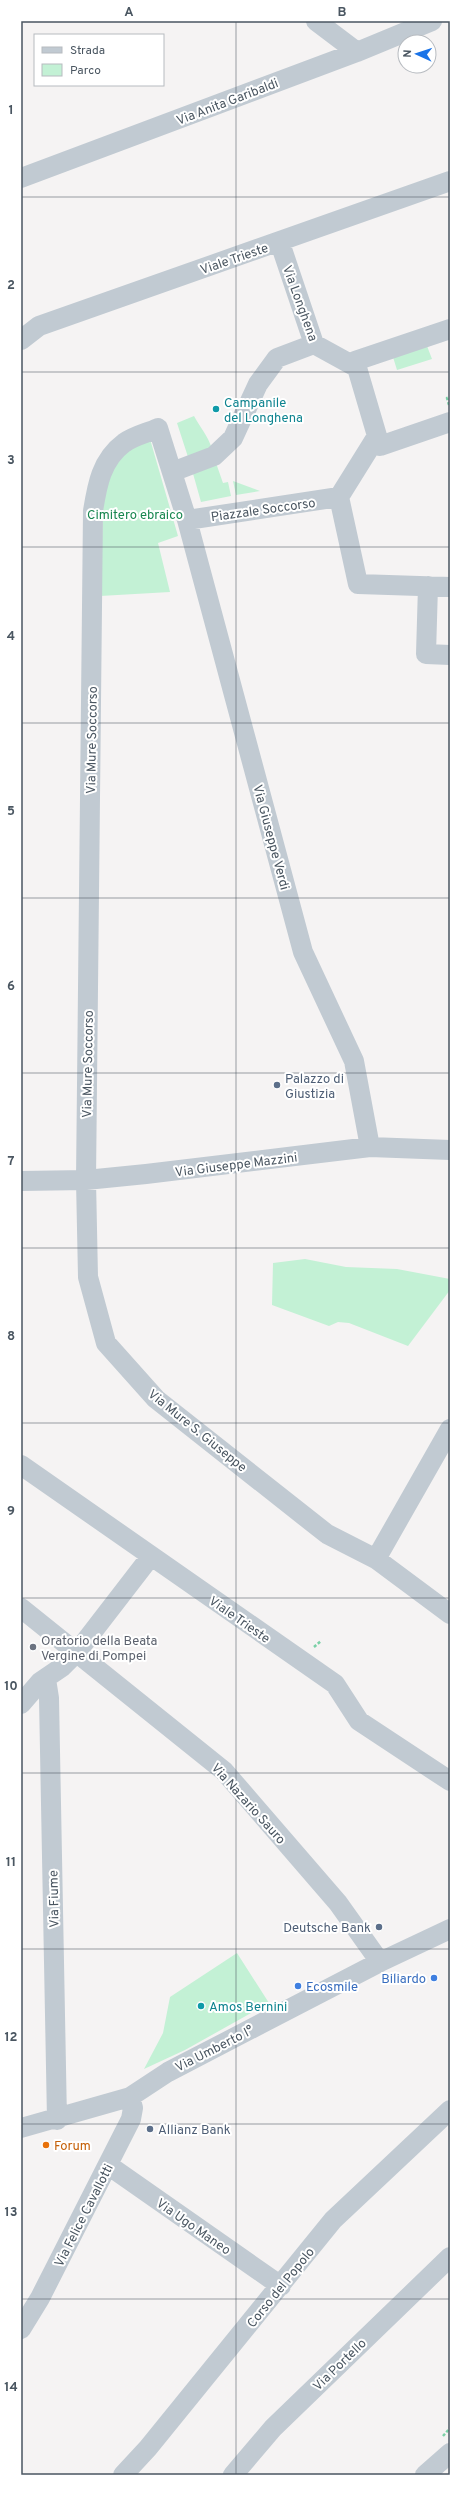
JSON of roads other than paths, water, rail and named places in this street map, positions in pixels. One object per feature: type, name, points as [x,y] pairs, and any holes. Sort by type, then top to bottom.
[{"type":"street","points":[[316,21],[357,52]]},
{"type":"street","name":"Via Anita Garibaldi","points":[[21,178],[357,52],[432,21]]},
{"type":"street","name":"Viale Trieste","points":[[21,340],[39,326],[280,243],[450,182]]},
{"type":"street","name":"Via Longhena","points":[[280,243],[314,344],[354,366]]},
{"type":"street","points":[[450,329],[354,361],[380,446],[450,422]]},
{"type":"street","points":[[172,472],[214,456],[233,438],[258,384],[277,358],[314,344]]},
{"type":"street","name":"Via Mure Soccorso","points":[[86,1180],[93,511],[97,483],[102,471],[125,442],[158,428],[187,520]]},
{"type":"street","points":[[377,436],[339,498],[358,584],[450,587]]},
{"type":"street","name":"Piazzale Soccorso","points":[[187,520],[339,498]]},
{"type":"street","name":"Via Giuseppe Verdi","points":[[187,520],[303,952],[354,1060],[370,1147]]},
{"type":"street","points":[[428,586],[426,654],[450,655]]},
{"type":"street","name":"Via Giuseppe Mazzini","points":[[21,1181],[86,1180],[370,1147],[450,1150]]},
{"type":"street","name":"Via Mure S. Giuseppe","points":[[86,1180],[88,1277],[106,1342],[156,1399],[327,1534],[376,1559],[450,1614]]},
{"type":"street","points":[[376,1559],[450,1429]]},
{"type":"street","name":"Viale Trieste","points":[[21,1465],[335,1684],[359,1722],[450,1781]]},
{"type":"street","points":[[21,1704],[36,1681],[62,1667],[77,1652],[151,1556]]},
{"type":"street","name":"Via Nazario Sauro","points":[[21,1608],[224,1771],[338,1903],[380,1962]]},
{"type":"street","name":"Via Fiume","points":[[36,1681],[49,1698],[57,2120]]},
{"type":"street","name":"Via Umberto I°","points":[[21,2128],[57,2120],[130,2097],[168,2072],[380,1962],[450,1929]]},
{"type":"street","name":"Via Felice Cavallotti","points":[[21,2329],[40,2298],[131,2120],[133,2108],[130,2097]]},
{"type":"street","name":"Corso del Popolo","points":[[123,2475],[148,2448],[281,2286],[333,2220],[450,2110]]},
{"type":"street","name":"Via Ugo Maneo","points":[[108,2165],[281,2286]]},
{"type":"street","name":"Via Portello","points":[[232,2475],[273,2428],[450,2258]]},
{"type":"street","points":[[425,2475],[450,2453]]},
{"type":"place","name":"Campanile del Longhena","points":[[216,409]]},
{"type":"place","name":"Palazzo di Giustizia","points":[[277,1085]]},
{"type":"place","name":"Oratorio della Beata Vergine di Pompei","points":[[33,1647]]},
{"type":"place","name":"Deutsche Bank","points":[[379,1927]]},
{"type":"place","name":"Biliardo","points":[[434,1978]]},
{"type":"place","name":"Ecosmile","points":[[298,1986]]},
{"type":"place","name":"Amos Bernini","points":[[201,2006]]},
{"type":"place","name":"Allianz Bank","points":[[150,2129]]},
{"type":"place","name":"Forum","points":[[46,2145]]},
{"type":"park label","name":"Cimitero ebraico","points":[[135,514]]}]
